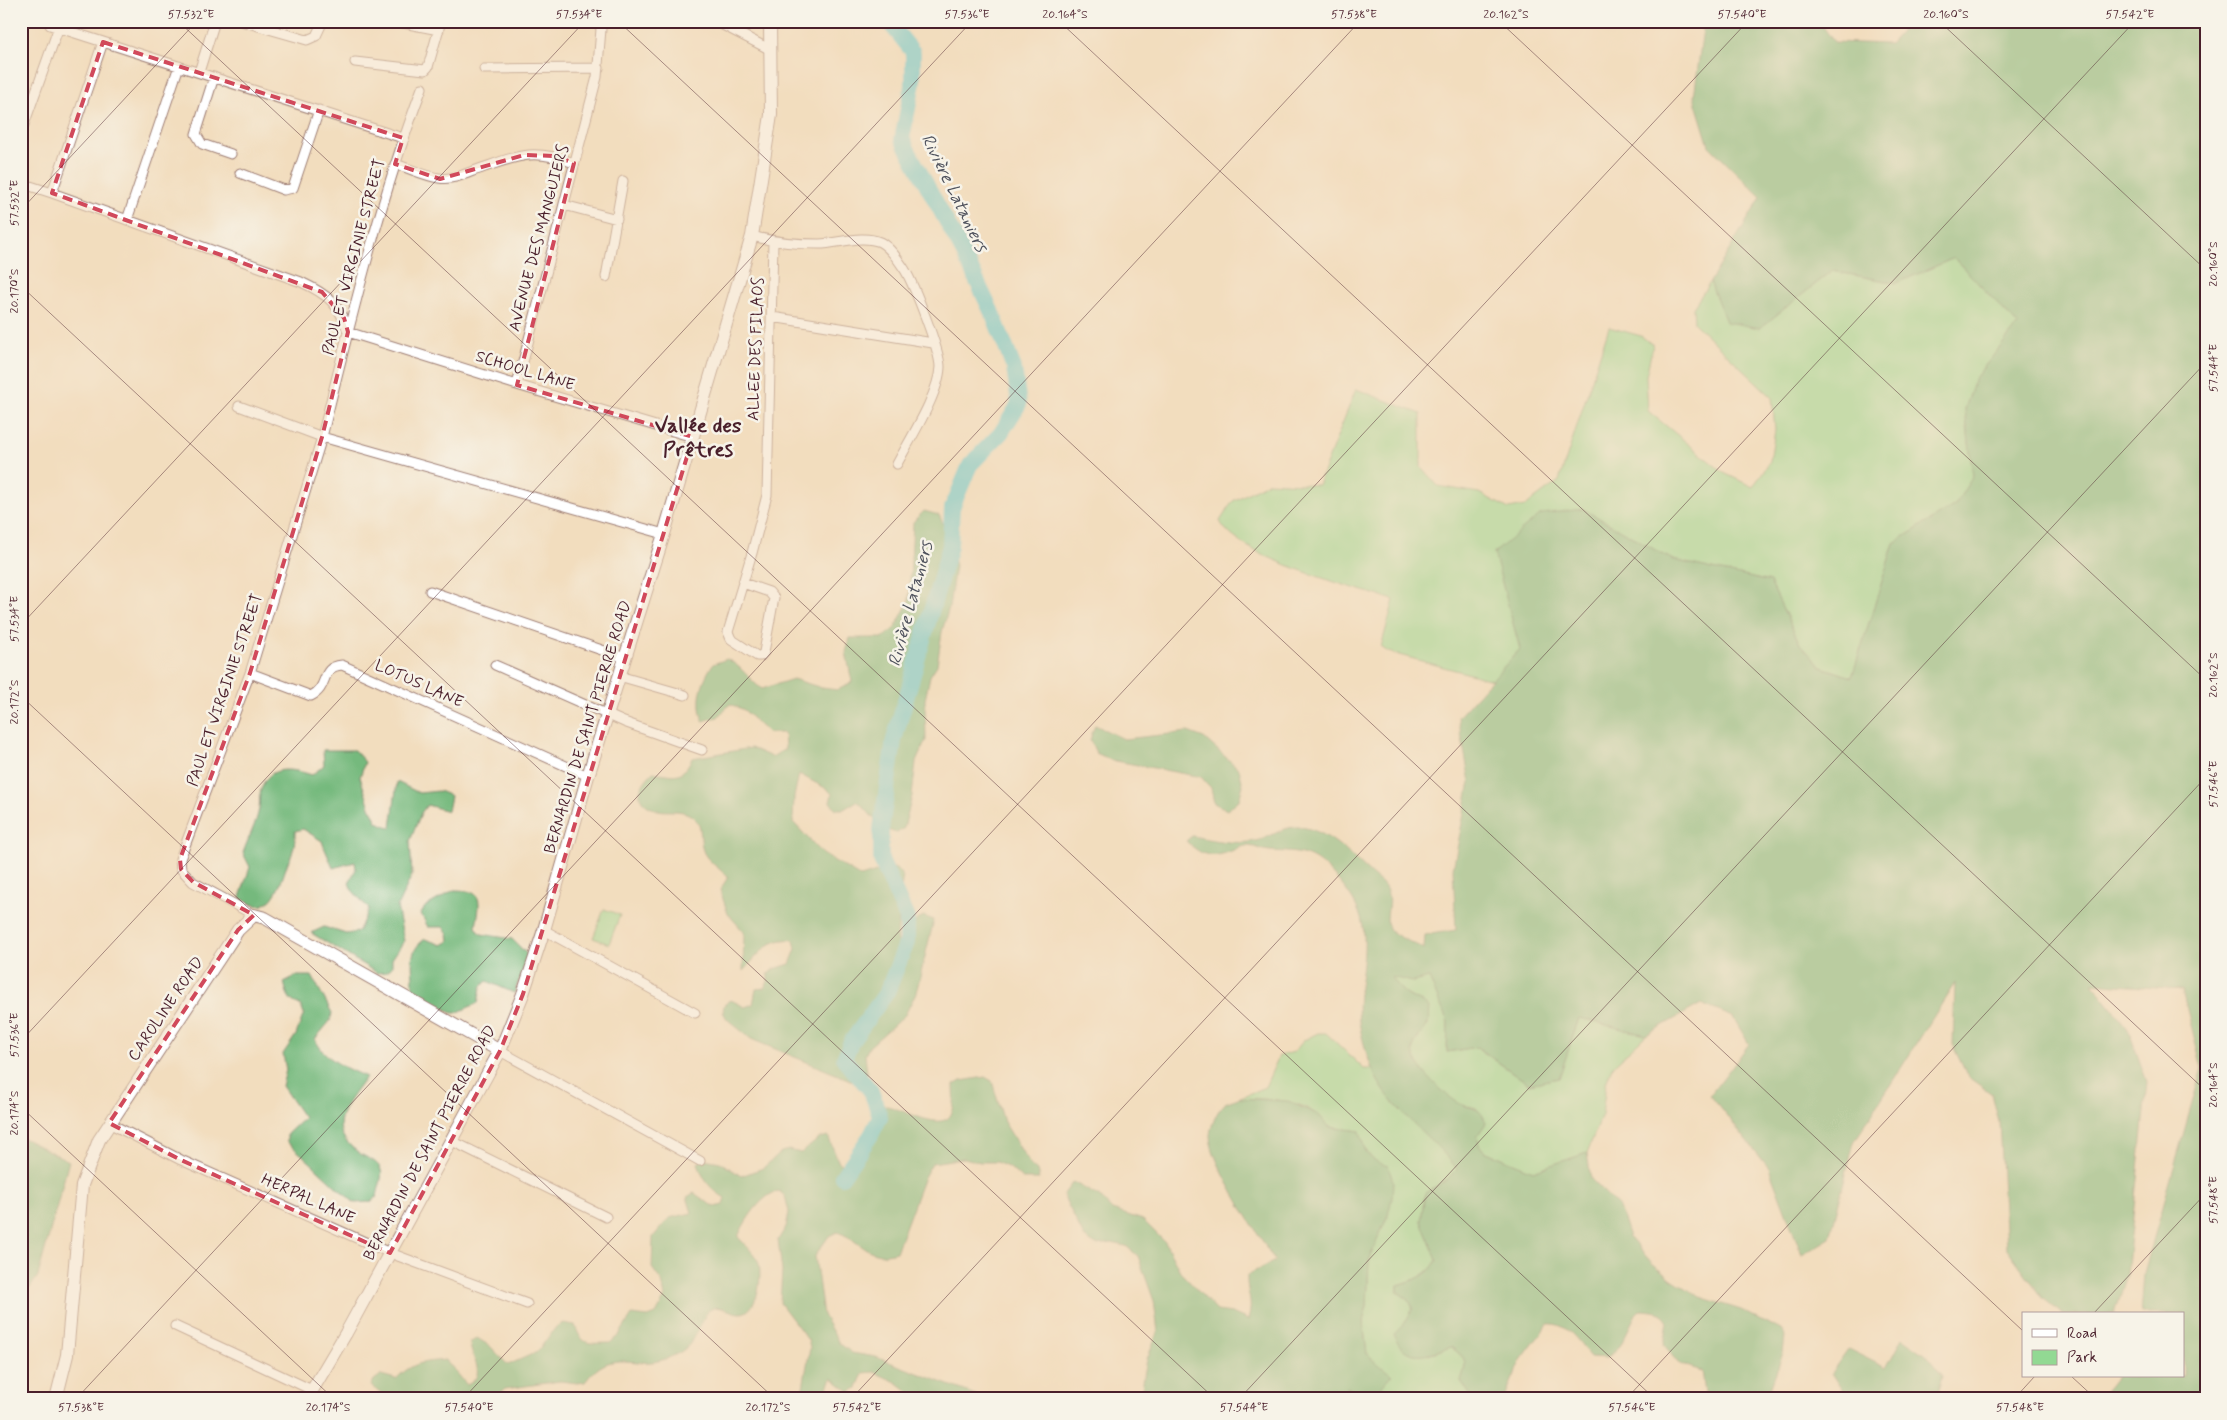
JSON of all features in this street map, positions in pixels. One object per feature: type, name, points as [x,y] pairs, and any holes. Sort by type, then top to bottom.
[{"type":"main road","name":"BERNARDIN DE SAINT PIERRE ROAD","points":[[309,1394],[452,1141],[500,1051],[523,994],[544,930],[588,776],[694,437],[752,236],[771,115],[770,21]]},
{"type":"main road","points":[[254,915],[266,918],[500,1051]]},
{"type":"main road","name":"CAROLINE ROAD","points":[[56,1399],[67,1355],[82,1185],[99,1140],[238,930],[254,915]]},
{"type":"street","points":[[199,72],[215,21]]},
{"type":"street","points":[[244,22],[307,40],[316,36],[323,21]]},
{"type":"street","points":[[355,62],[425,70],[428,67],[440,25],[393,21]]},
{"type":"street","name":"AVENUE DES MANGUIERS","points":[[517,385],[598,73],[601,29],[598,21]]},
{"type":"street","points":[[715,21],[771,50]]},
{"type":"street","points":[[21,133],[57,25],[103,42],[403,138]]},
{"type":"street","points":[[52,194],[103,42]]},
{"type":"street","points":[[127,220],[179,66]]},
{"type":"street","points":[[484,69],[598,73]]},
{"type":"street","points":[[214,77],[196,134],[202,144],[231,154]]},
{"type":"street","name":"PAUL ET VIRGINIE STREET","points":[[254,915],[193,882],[181,869],[180,858],[250,673],[322,437],[370,248],[403,138],[422,88]]},
{"type":"street","points":[[240,174],[284,190],[293,188],[319,110]]},
{"type":"street","points":[[395,164],[440,179],[455,178],[524,154],[538,153],[555,156],[574,163]]},
{"type":"street","points":[[606,277],[623,181]]},
{"type":"street","points":[[21,183],[301,282],[322,292],[334,303],[344,318],[348,332]]},
{"type":"street","points":[[564,205],[616,219]]},
{"type":"street","points":[[752,236],[773,242],[821,244],[866,239],[880,242],[891,251],[905,271],[933,342],[940,366],[934,391],[897,464]]},
{"type":"street","name":"ALLEE DES FILAOS","points":[[743,583],[769,592],[774,598],[764,652],[761,656],[757,656],[731,640],[728,632],[767,495],[773,242]]},
{"type":"street","points":[[772,316],[933,342]]},
{"type":"street","name":"SCHOOL LANE","points":[[348,332],[517,385],[694,437]]},
{"type":"street","points":[[239,406],[322,437],[664,534]]},
{"type":"street","points":[[430,592],[625,658]]},
{"type":"street","name":"LOTUS LANE","points":[[250,673],[311,696],[318,693],[324,685],[327,671],[334,666],[342,665],[588,776]]},
{"type":"street","points":[[495,665],[608,713],[624,722],[702,750]]},
{"type":"street","points":[[620,676],[685,695]]},
{"type":"street","points":[[544,930],[695,1014]]},
{"type":"street","points":[[500,1051],[700,1161]]},
{"type":"street","name":"HERPAL LANE","points":[[109,1123],[181,1160],[390,1253],[527,1304]]},
{"type":"street","points":[[452,1141],[606,1217]]},
{"type":"street","points":[[175,1326],[309,1394]]},
{"type":"highlighted area","points":[[103,42],[403,138],[395,164],[440,179],[524,155],[555,156],[574,163],[517,385],[693,437],[523,994],[500,1051],[390,1253],[181,1160],[109,1123],[238,930],[254,915],[193,882],[181,869],[180,859],[250,673],[322,437],[348,332],[344,318],[322,292],[52,193]]},
{"type":"green space","points":[[1704,21],[1819,21],[1834,42],[1890,44],[1901,32],[1902,21],[2206,21],[2206,1399],[2100,1399],[2116,1378],[2184,1378],[2184,1312],[2141,1312],[2144,1273],[2202,1068],[2182,990],[2092,983],[2128,1029],[2147,1082],[2127,1275],[2116,1312],[2060,1312],[2043,1298],[2006,1247],[1999,1122],[1992,1094],[1968,1077],[1953,1046],[1955,983],[1854,1142],[1830,1238],[1802,1255],[1769,1168],[1710,1095],[1749,1044],[1733,1017],[1701,1004],[1646,1035],[1579,1018],[1559,1078],[1529,1084],[1477,1047],[1447,1052],[1448,1022],[1429,978],[1413,982],[1391,977],[1406,995],[1422,1002],[1429,1008],[1428,1023],[1414,1046],[1414,1056],[1423,1071],[1445,1093],[1462,1105],[1474,1108],[1483,1117],[1486,1123],[1477,1136],[1479,1145],[1484,1151],[1533,1171],[1587,1153],[1591,1179],[1619,1207],[1629,1237],[1652,1263],[1700,1297],[1741,1310],[1781,1330],[1785,1336],[1783,1353],[1766,1399],[1706,1399],[1702,1371],[1680,1364],[1664,1345],[1668,1321],[1660,1313],[1641,1310],[1635,1316],[1620,1346],[1607,1358],[1591,1357],[1578,1340],[1562,1326],[1548,1324],[1521,1360],[1504,1399],[1473,1399],[1461,1381],[1465,1361],[1457,1351],[1451,1347],[1425,1354],[1410,1353],[1404,1350],[1394,1334],[1405,1323],[1413,1308],[1410,1301],[1398,1292],[1398,1285],[1425,1274],[1437,1260],[1421,1221],[1425,1193],[1446,1180],[1457,1169],[1447,1156],[1400,1110],[1380,1084],[1372,1069],[1358,1016],[1364,936],[1359,913],[1353,901],[1326,868],[1305,855],[1267,851],[1246,846],[1220,855],[1208,855],[1186,841],[1192,836],[1224,842],[1248,842],[1262,839],[1292,827],[1306,828],[1324,835],[1333,841],[1384,885],[1389,898],[1387,923],[1395,934],[1424,949],[1425,935],[1456,930],[1453,869],[1470,782],[1458,717],[1520,649],[1494,553],[1541,514],[1583,509],[1673,560],[1770,582],[1800,644],[1821,667],[1852,677],[1894,543],[1955,505],[1973,476],[1965,409],[1976,377],[2018,325],[1954,258],[1897,283],[1832,271],[1760,328],[1726,322],[1710,282],[1761,197],[1709,146],[1694,97]]},
{"type":"green space","points":[[1954,258],[2018,325],[1976,377],[1965,409],[1973,476],[1955,505],[1894,543],[1852,677],[1821,667],[1800,644],[1770,582],[1673,560],[1583,509],[1494,552],[1520,649],[1492,680],[1388,652],[1381,647],[1394,600],[1298,570],[1272,559],[1248,547],[1230,534],[1220,521],[1233,501],[1269,482],[1318,485],[1356,389],[1421,414],[1421,467],[1438,486],[1479,493],[1509,509],[1525,506],[1559,481],[1609,327],[1641,336],[1653,345],[1646,376],[1648,411],[1724,473],[1753,487],[1770,461],[1775,430],[1772,397],[1694,323],[1693,308],[1710,282],[1726,321],[1760,328],[1832,271],[1897,283]]},
{"type":"green space","points":[[924,511],[939,515],[946,530],[955,566],[937,665],[930,676],[925,700],[926,740],[916,762],[912,796],[904,828],[897,833],[884,828],[857,801],[844,809],[836,809],[830,802],[832,794],[827,789],[799,774],[794,797],[793,822],[823,854],[861,877],[891,867],[898,870],[903,877],[897,934],[899,946],[905,959],[909,951],[914,923],[923,916],[934,920],[916,993],[905,1015],[869,1047],[865,1055],[867,1073],[862,1080],[855,1082],[751,1039],[727,1019],[723,1012],[724,1005],[731,1000],[745,1007],[753,1004],[756,989],[764,988],[768,982],[768,974],[774,969],[790,964],[796,949],[794,940],[778,941],[771,944],[760,952],[743,971],[744,932],[728,914],[720,890],[728,877],[704,853],[698,823],[691,815],[680,811],[663,811],[652,808],[642,800],[640,791],[645,781],[653,772],[672,775],[681,773],[692,758],[751,748],[772,757],[785,749],[784,733],[768,733],[744,710],[730,704],[718,717],[703,721],[700,706],[701,692],[713,664],[727,659],[738,666],[762,689],[793,679],[822,688],[838,690],[852,682],[846,652],[850,638],[882,638],[895,628],[909,601],[913,522]]},
{"type":"green space","points":[[1095,725],[1124,739],[1188,732],[1204,738],[1239,769],[1243,785],[1239,800],[1227,810],[1214,803],[1211,788],[1201,777],[1111,760],[1096,753],[1090,740]]},
{"type":"green space","points":[[323,750],[354,750],[365,762],[360,777],[370,807],[377,822],[391,828],[397,782],[419,793],[439,791],[451,796],[448,811],[427,805],[421,813],[410,841],[412,875],[397,907],[404,941],[392,959],[392,967],[386,972],[377,973],[311,933],[324,927],[346,934],[358,932],[369,909],[352,890],[349,883],[356,869],[355,862],[333,868],[322,841],[303,829],[295,831],[292,855],[279,886],[270,900],[258,906],[240,897],[250,867],[243,853],[258,815],[263,784],[273,773],[280,771],[295,771],[312,775],[324,765]]},
{"type":"green space","points":[[454,890],[471,892],[476,895],[479,910],[476,927],[481,934],[512,939],[529,956],[514,993],[487,981],[481,987],[478,1003],[452,1013],[412,990],[412,963],[415,950],[425,939],[442,945],[449,941],[448,933],[443,927],[428,927],[421,914],[425,907]]},
{"type":"green space","points":[[604,909],[620,915],[609,944],[593,938]]},
{"type":"green space","points":[[296,976],[312,976],[332,1013],[330,1021],[315,1039],[319,1046],[337,1063],[366,1077],[345,1109],[341,1118],[340,1128],[351,1146],[376,1163],[381,1170],[377,1197],[370,1202],[355,1203],[287,1142],[287,1134],[304,1118],[282,1086],[286,1070],[283,1054],[296,1035],[304,1013],[300,1005],[289,996],[284,982]]},
{"type":"green space","points":[[1390,976],[1413,982],[1429,977],[1448,1022],[1447,1052],[1476,1047],[1529,1084],[1559,1078],[1579,1018],[1646,1035],[1612,1067],[1606,1083],[1602,1115],[1587,1153],[1533,1171],[1484,1151],[1479,1145],[1477,1136],[1486,1123],[1476,1108],[1459,1104],[1451,1099],[1430,1080],[1418,1065],[1413,1047],[1428,1024],[1422,1002],[1406,995]]},
{"type":"green space","points":[[1318,1033],[1326,1033],[1364,1069],[1373,1069],[1394,1104],[1442,1149],[1457,1169],[1446,1180],[1425,1193],[1421,1221],[1437,1260],[1425,1274],[1398,1285],[1398,1292],[1410,1301],[1413,1308],[1405,1323],[1428,1354],[1451,1347],[1461,1355],[1465,1365],[1461,1381],[1473,1399],[1354,1399],[1345,1387],[1367,1355],[1363,1321],[1367,1306],[1369,1259],[1388,1215],[1373,1161],[1363,1146],[1360,1131],[1329,1127],[1309,1110],[1288,1102],[1238,1098],[1265,1087],[1279,1056],[1294,1052],[1304,1040]]},
{"type":"green space","points":[[985,1077],[992,1081],[1004,1122],[1031,1166],[1037,1171],[1039,1179],[1022,1179],[1010,1168],[996,1162],[980,1162],[964,1158],[932,1163],[924,1177],[896,1252],[874,1253],[837,1232],[829,1236],[815,1256],[823,1315],[839,1343],[852,1353],[876,1357],[978,1396],[1020,1399],[919,1399],[896,1382],[874,1372],[863,1373],[857,1388],[850,1392],[832,1378],[823,1399],[801,1399],[810,1348],[808,1340],[780,1303],[782,1271],[778,1240],[786,1227],[789,1212],[785,1196],[779,1191],[766,1197],[760,1203],[749,1217],[738,1237],[753,1253],[759,1264],[758,1293],[751,1307],[741,1313],[720,1308],[708,1311],[689,1345],[675,1355],[656,1361],[615,1361],[605,1364],[595,1371],[585,1382],[560,1381],[505,1389],[493,1399],[388,1399],[371,1386],[374,1380],[381,1375],[396,1379],[413,1366],[431,1361],[446,1360],[467,1385],[476,1376],[477,1366],[470,1343],[477,1338],[490,1346],[508,1365],[537,1352],[556,1327],[563,1323],[575,1325],[581,1337],[588,1342],[610,1343],[619,1335],[632,1315],[648,1317],[656,1314],[665,1297],[662,1282],[652,1268],[653,1237],[669,1218],[692,1213],[687,1197],[694,1193],[714,1207],[723,1205],[725,1198],[708,1184],[698,1163],[704,1159],[720,1162],[741,1176],[763,1168],[781,1152],[789,1150],[801,1153],[820,1138],[828,1136],[839,1163],[849,1168],[872,1140],[879,1124],[881,1105],[928,1120],[945,1120],[952,1113],[954,1085],[961,1081]]},
{"type":"green space","points":[[1238,1098],[1288,1101],[1319,1115],[1329,1127],[1360,1131],[1368,1154],[1375,1161],[1388,1166],[1393,1181],[1392,1198],[1388,1215],[1369,1259],[1367,1306],[1363,1321],[1367,1355],[1392,1375],[1372,1398],[1346,1387],[1354,1399],[1140,1399],[1147,1359],[1158,1332],[1154,1301],[1138,1256],[1126,1246],[1112,1243],[1096,1245],[1084,1237],[1063,1195],[1073,1182],[1100,1197],[1112,1210],[1143,1220],[1165,1242],[1181,1273],[1217,1311],[1232,1313],[1248,1320],[1250,1302],[1247,1275],[1275,1261],[1218,1163],[1210,1136],[1214,1119],[1221,1107],[1227,1102]]},
{"type":"green space","points":[[21,1137],[69,1161],[38,1276],[30,1288],[21,1288]]},
{"type":"green space","points":[[1902,1338],[1925,1354],[1943,1376],[1936,1399],[1848,1399],[1831,1373],[1848,1349],[1886,1368]]},
{"type":"waterway","name":"Rivière Lataniers","points":[[842,1177],[871,1135],[880,1117],[871,1091],[844,1059],[851,1042],[887,992],[907,942],[907,918],[881,860],[881,829],[894,740],[950,546],[952,508],[970,465],[1001,433],[1019,404],[1014,368],[994,317],[964,254],[902,139],[913,83],[913,52],[888,21]]},
{"type":"district","name":"Vallée des Prêtres","points":[[698,438]]}]
